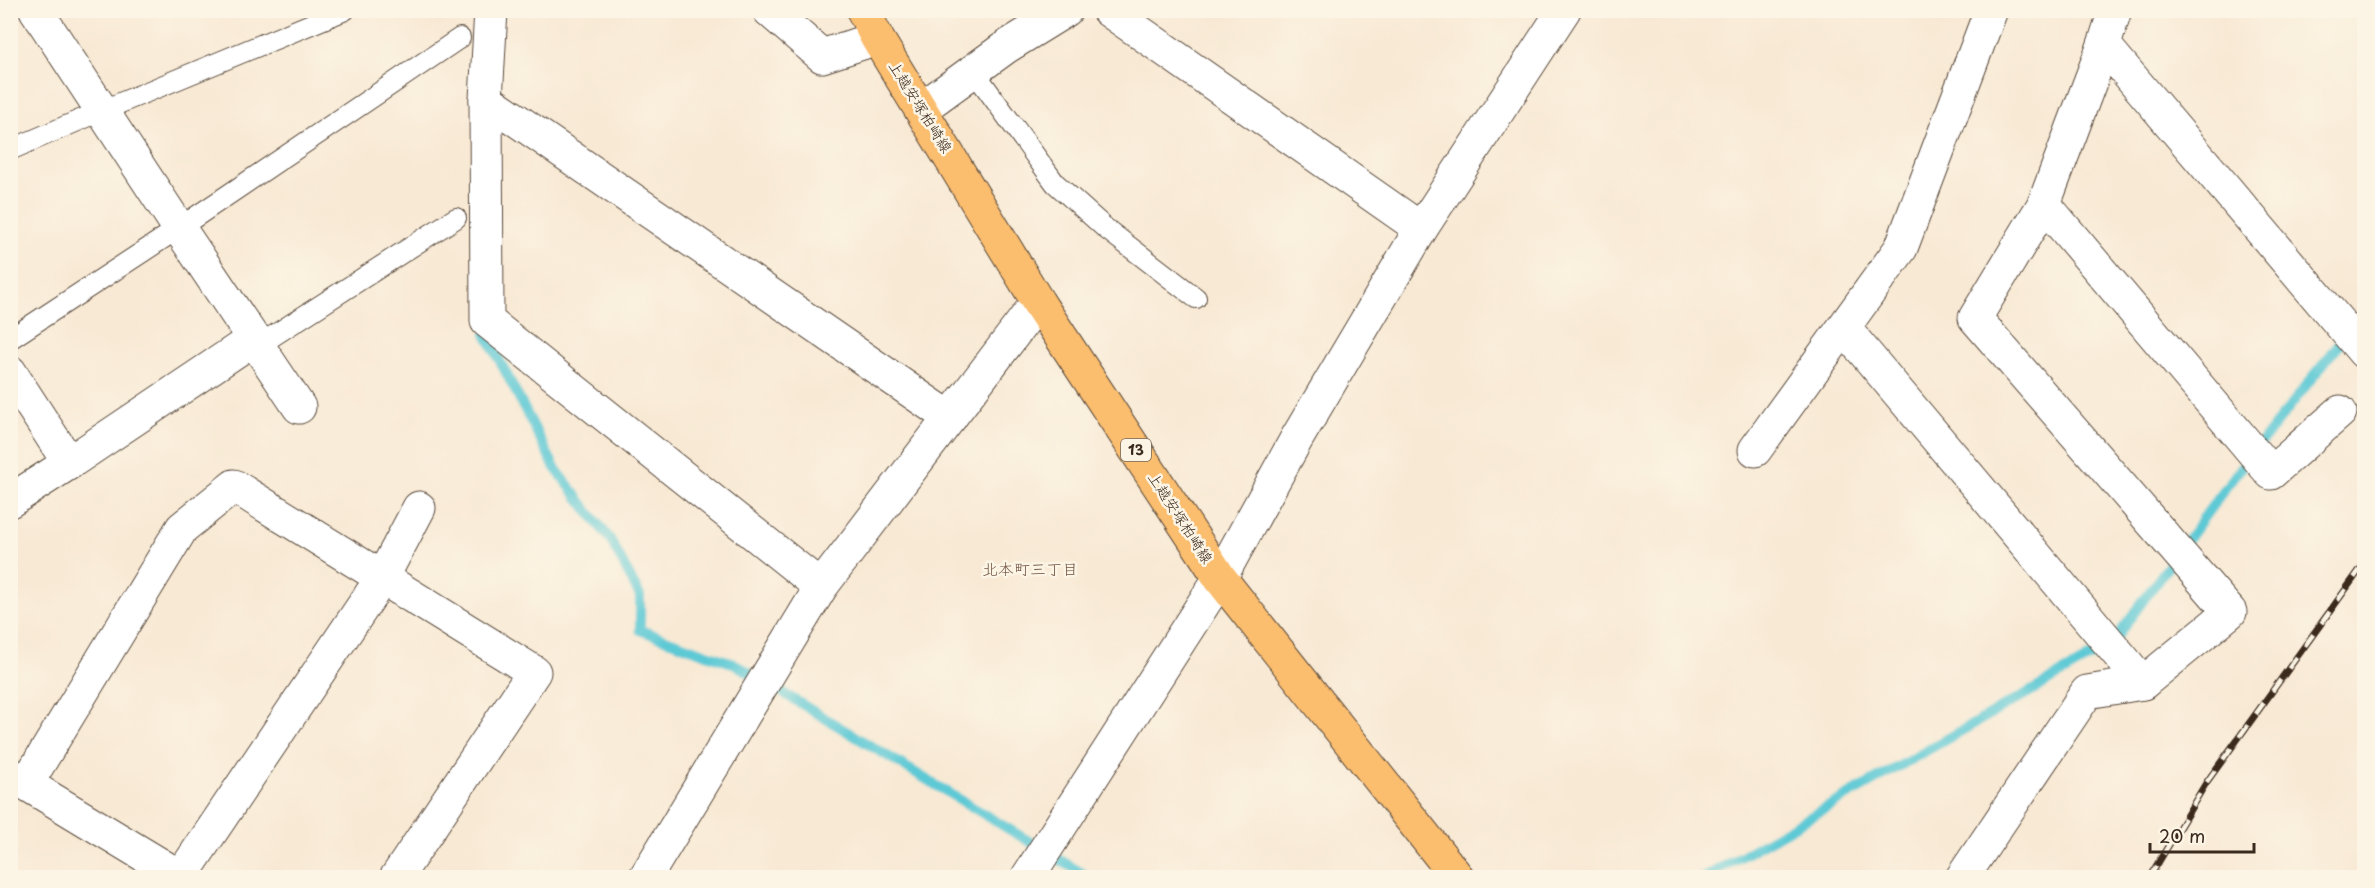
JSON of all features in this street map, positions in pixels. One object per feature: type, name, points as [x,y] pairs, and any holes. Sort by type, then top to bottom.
[{"type":"main road","name":"上越安塚柏崎線","points":[[870,24],[1038,302],[1220,578],[1452,870]]},
{"type":"street","points":[[36,10],[299,406]]},
{"type":"street","points":[[491,10],[486,99],[487,321],[821,587]]},
{"type":"street","points":[[769,10],[822,56],[870,24]]},
{"type":"street","points":[[921,109],[973,70],[1066,10]]},
{"type":"street","points":[[1108,10],[1421,228]]},
{"type":"street","points":[[1030,873],[1220,578],[1297,438],[1421,228],[1564,10]]},
{"type":"street","points":[[1755,450],[1901,249],[1991,10]]},
{"type":"street","points":[[1962,878],[2087,692],[2143,683],[2230,612],[1975,318],[2044,204],[2115,10]]},
{"type":"street","points":[[2104,45],[2364,352]]},
{"type":"street","points":[[486,99],[950,418]]},
{"type":"street","points":[[2044,204],[2271,473],[2340,412]]},
{"type":"street","points":[[645,878],[821,587],[1038,302]]},
{"type":"street","points":[[1844,328],[2143,683]]},
{"type":"street","points":[[10,501],[257,342]]},
{"type":"street","points":[[10,372],[69,463]]},
{"type":"street","points":[[396,878],[534,672],[382,578],[234,486],[182,528],[19,778],[181,877],[382,578],[419,508]]},
{"type":"lane","points":[[10,150],[345,10]]},
{"type":"lane","points":[[10,339],[460,38]]},
{"type":"lane","points":[[973,70],[1055,183],[1105,228],[1196,298]]},
{"type":"lane","points":[[257,342],[456,218]]},
{"type":"waterway","points":[[1703,878],[2110,646],[2226,487],[2364,315]]},
{"type":"waterway","points":[[486,334],[555,468],[610,539],[640,596],[640,630],[735,664],[1090,878]]},
{"type":"railway","points":[[2149,878],[2206,783],[2364,564]]},
{"type":"district","name":"北本町三丁目","points":[[1030,569]]}]
